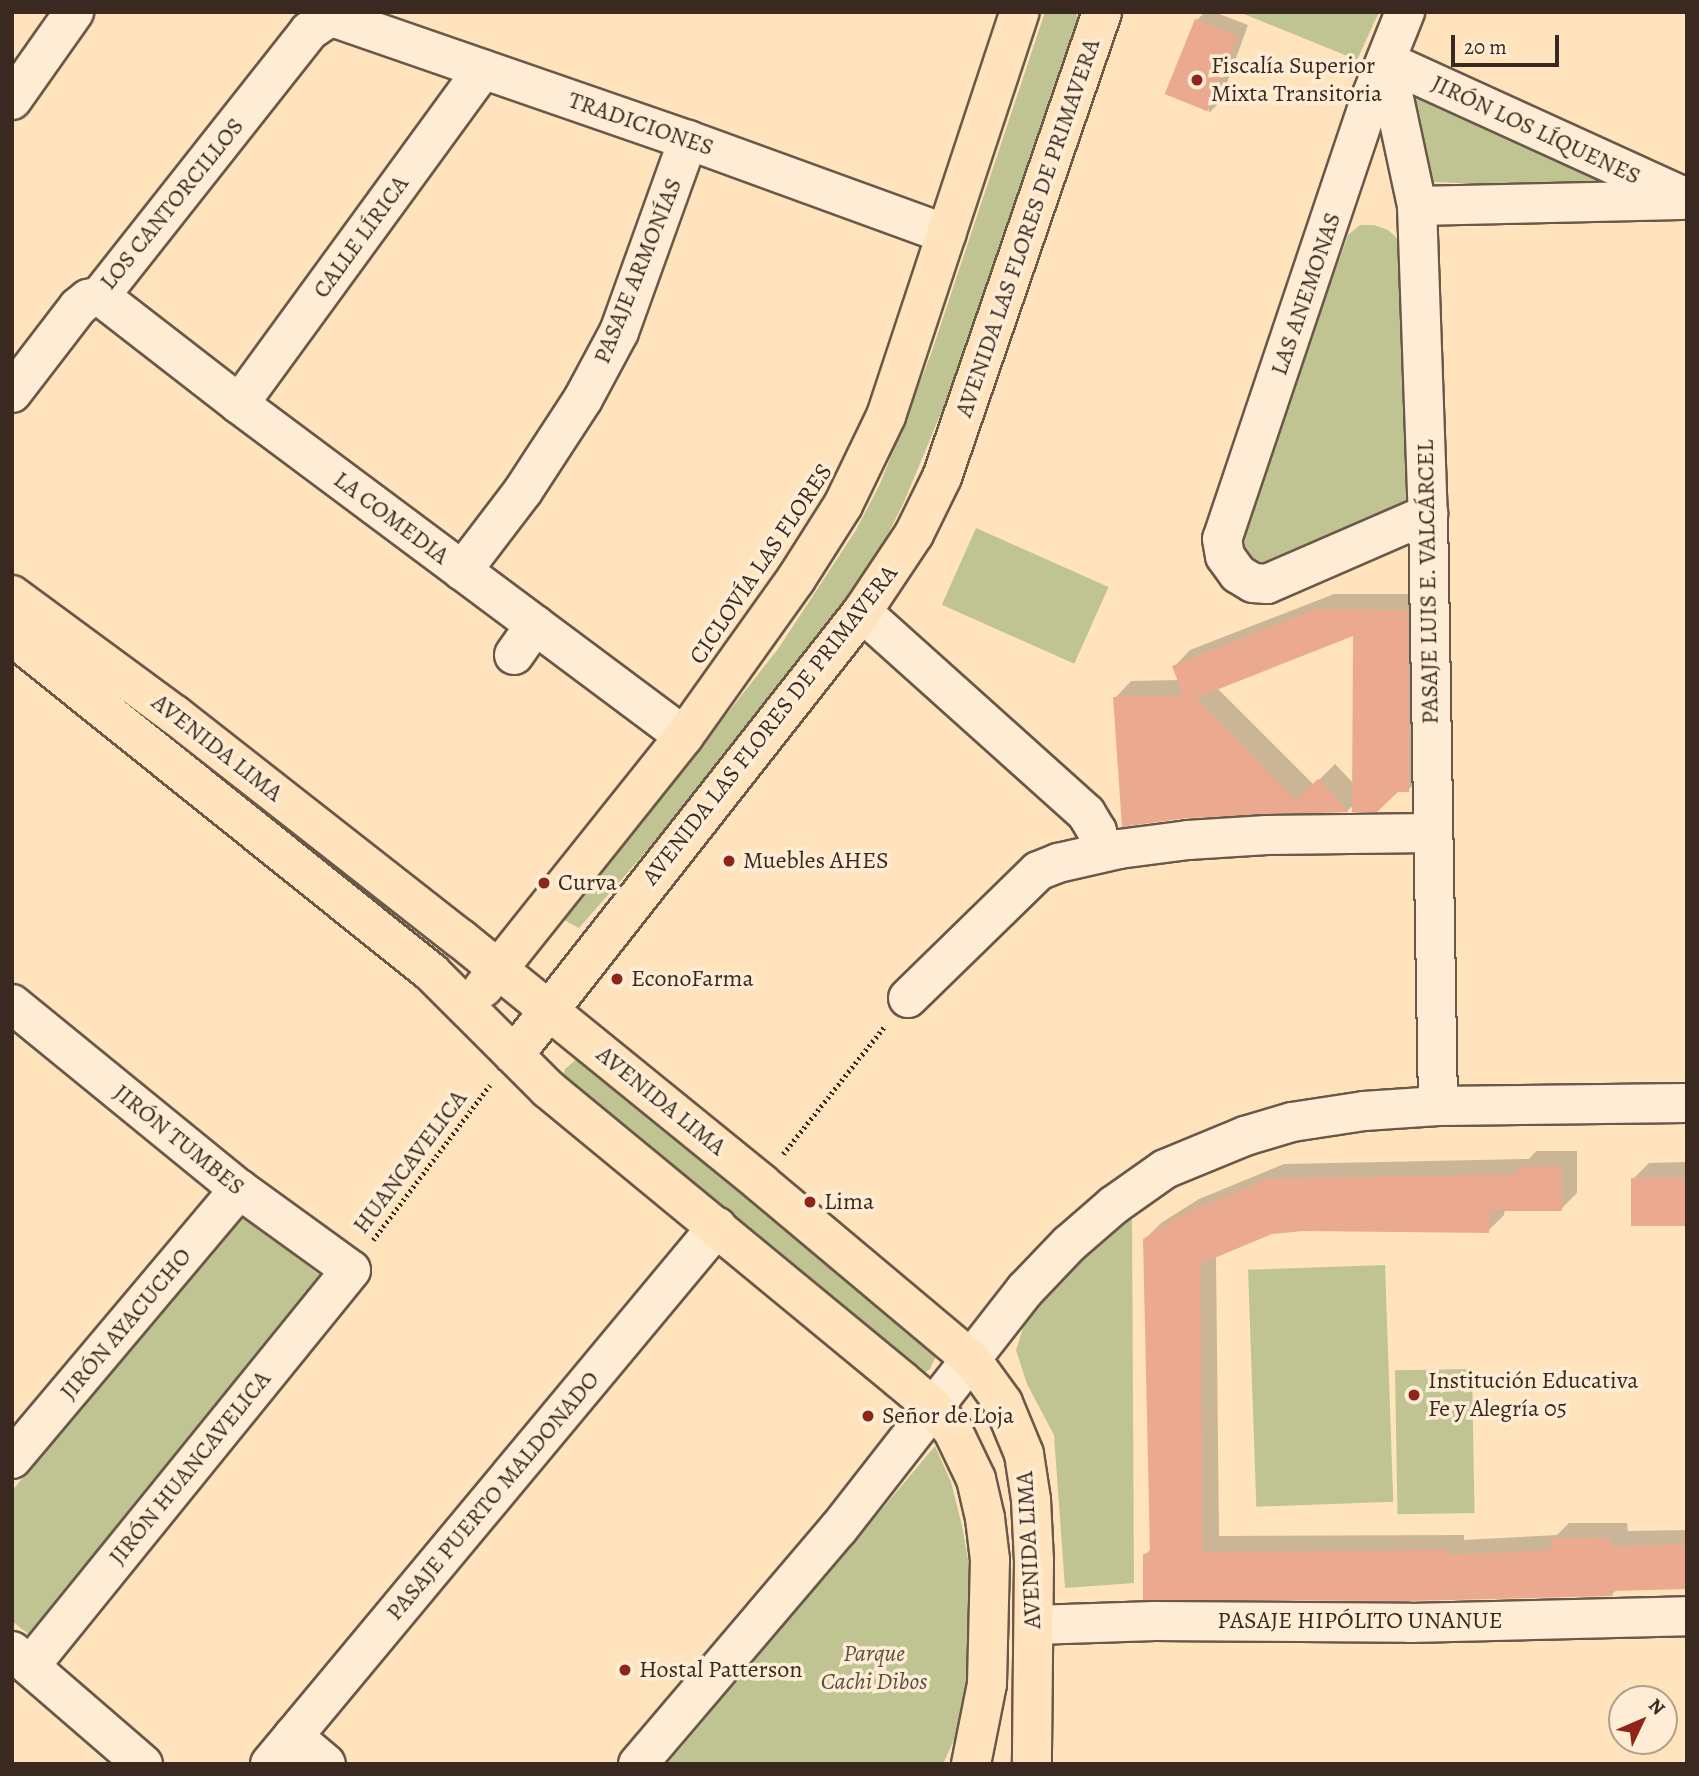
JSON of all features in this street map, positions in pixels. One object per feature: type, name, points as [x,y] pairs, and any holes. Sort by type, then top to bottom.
[{"type":"main road","points":[[467,1009],[684,736],[796,579],[843,505],[886,416],[1020,12]]},
{"type":"main road","name":"AVENIDA LAS FLORES DE PRIMAVERA","points":[[505,1065],[862,612],[914,534],[942,477],[1102,12]]},
{"type":"main road","name":"AVENIDA LIMA","points":[[12,595],[233,760],[498,970],[761,1182],[972,1360],[1003,1403],[1024,1454],[1031,1500],[1034,1625],[1032,1764]]},
{"type":"main road","name":"AVENIDA LIMA","points":[[12,636],[432,973],[467,1009],[505,1065],[548,1089],[933,1408],[953,1430],[976,1479],[985,1518],[990,1560],[990,1647],[970,1756]]},
{"type":"street","points":[[12,100],[74,12]]},
{"type":"street","name":"LAS ANEMONAS","points":[[1405,12],[1222,539],[1225,556],[1238,574],[1252,583],[1267,584],[1428,514]]},
{"type":"street","name":"TRADICIONES","points":[[335,18],[688,140],[946,234]]},
{"type":"street","name":"LOS CANTORCILLOS","points":[[12,393],[78,307],[88,299],[100,296],[309,31],[318,22],[335,18]]},
{"type":"street","name":"JIRÓN LOS LÍQUENES","points":[[1386,61],[1687,199]]},
{"type":"street","name":"PASAJE LUIS E. VALCÁRCEL","points":[[1386,61],[1417,206],[1428,514],[1438,1106]]},
{"type":"street","name":"CALLE LÍRICA","points":[[239,404],[483,70]]},
{"type":"street","name":"PASAJE ARMONÍAS","points":[[462,570],[523,491],[589,388],[619,332],[688,140]]},
{"type":"street","name":"JIRÓN LOS LÍQUENES","points":[[1417,206],[1687,199]]},
{"type":"street","name":"LA COMEDIA","points":[[100,296],[239,404],[462,570],[525,640],[684,736]]},
{"type":"street","points":[[862,612],[1086,813],[1097,831],[1101,853]]},
{"type":"street","points":[[908,998],[1038,871],[1058,863],[1101,853],[1188,840],[1267,835],[1432,833]]},
{"type":"street","name":"JIRÓN TUMBES","points":[[19,1023],[351,1270]]},
{"type":"street","points":[[638,1764],[839,1528],[1025,1290],[1069,1244],[1114,1205],[1165,1170],[1225,1142],[1292,1122],[1364,1111],[1438,1106],[1687,1103]]},
{"type":"street","name":"JIRÓN AYACUCHO","points":[[12,1459],[239,1189]]},
{"type":"street","name":"PASAJE PUERTO MALDONADO","points":[[281,1750],[717,1227]]},
{"type":"street","name":"JIRÓN HUANCAVELICA","points":[[21,1659],[351,1270]]},
{"type":"street","name":"PASAJE HIPÓLITO UNANUE","points":[[1034,1625],[1114,1622],[1410,1623],[1687,1616]]},
{"type":"street","points":[[21,1659],[143,1764]]},
{"type":"street","points":[[281,1750],[327,1764]]},
{"type":"path","points":[[761,1182],[908,998]]},
{"type":"path","name":"HUANCAVELICA","points":[[351,1270],[505,1065]]},
{"type":"green space","points":[[1045,12],[1076,12],[1078,21],[958,372],[904,502],[880,550],[799,667],[579,928],[564,920],[778,649],[856,530],[880,484],[931,354]]},
{"type":"green space","points":[[1239,12],[1379,12],[1357,60]]},
{"type":"green space","points":[[1413,95],[1641,191],[1433,182]]},
{"type":"green space","points":[[1360,225],[1374,225],[1388,230],[1400,241],[1407,503],[1260,566],[1246,555],[1241,533],[1348,235]]},
{"type":"green space","points":[[976,528],[1108,587],[1074,664],[942,605]]},
{"type":"green space","points":[[578,1058],[936,1356],[930,1369],[920,1376],[736,1219],[567,1083],[563,1077],[565,1069]]},
{"type":"green space","points":[[238,1212],[330,1283],[36,1640],[12,1621],[12,1491]]},
{"type":"green space","points":[[1132,1219],[1134,1583],[1065,1588],[1054,1435],[1027,1384],[1016,1350],[1025,1322],[1054,1281],[1091,1246]]},
{"type":"green space","points":[[1385,1265],[1393,1502],[1256,1507],[1248,1270]]},
{"type":"green space","points":[[1472,1369],[1475,1513],[1398,1514],[1395,1370]]},
{"type":"green space","name":"Parque Cachi Dibos","points":[[935,1446],[951,1482],[962,1526],[970,1570],[972,1625],[971,1673],[962,1722],[943,1764],[667,1764]]},
{"type":"building","name":"Fiscalía Superior Mixta Transitoria","points":[[1195,19],[1238,36],[1207,111],[1165,94]]},
{"type":"building","points":[[1316,609],[1408,610],[1409,792],[1398,792],[1377,812],[1352,812],[1353,636],[1196,698],[1296,800],[1318,779],[1349,812],[1187,818],[1122,827],[1113,697],[1183,695],[1172,666]]},
{"type":"building","points":[[1562,1166],[1562,1211],[1490,1211],[1489,1233],[1304,1231],[1272,1234],[1200,1264],[1203,1552],[1449,1550],[1449,1555],[1551,1550],[1551,1539],[1611,1538],[1612,1547],[1687,1544],[1687,1589],[1612,1591],[1613,1596],[1410,1601],[1143,1600],[1143,1554],[1150,1553],[1143,1239],[1181,1215],[1267,1179],[1518,1174],[1518,1167]]},
{"type":"building","points":[[1631,1178],[1687,1178],[1687,1226],[1631,1226]]},
{"type":"place","name":"Fiscalía Superior Mixta Transitoria","points":[[1197,80]]},
{"type":"place","name":"Muebles AHES","points":[[729,861]]},
{"type":"place","name":"Curva","points":[[544,883]]},
{"type":"place","name":"EconoFarma","points":[[617,979]]},
{"type":"place","name":"Lima","points":[[810,1202]]},
{"type":"place","name":"Institución Educativa Fe y Alegría 05","points":[[1414,1395]]},
{"type":"place","name":"Señor de Loja","points":[[868,1416]]},
{"type":"place","name":"Hostal Patterson","points":[[625,1670]]}]
